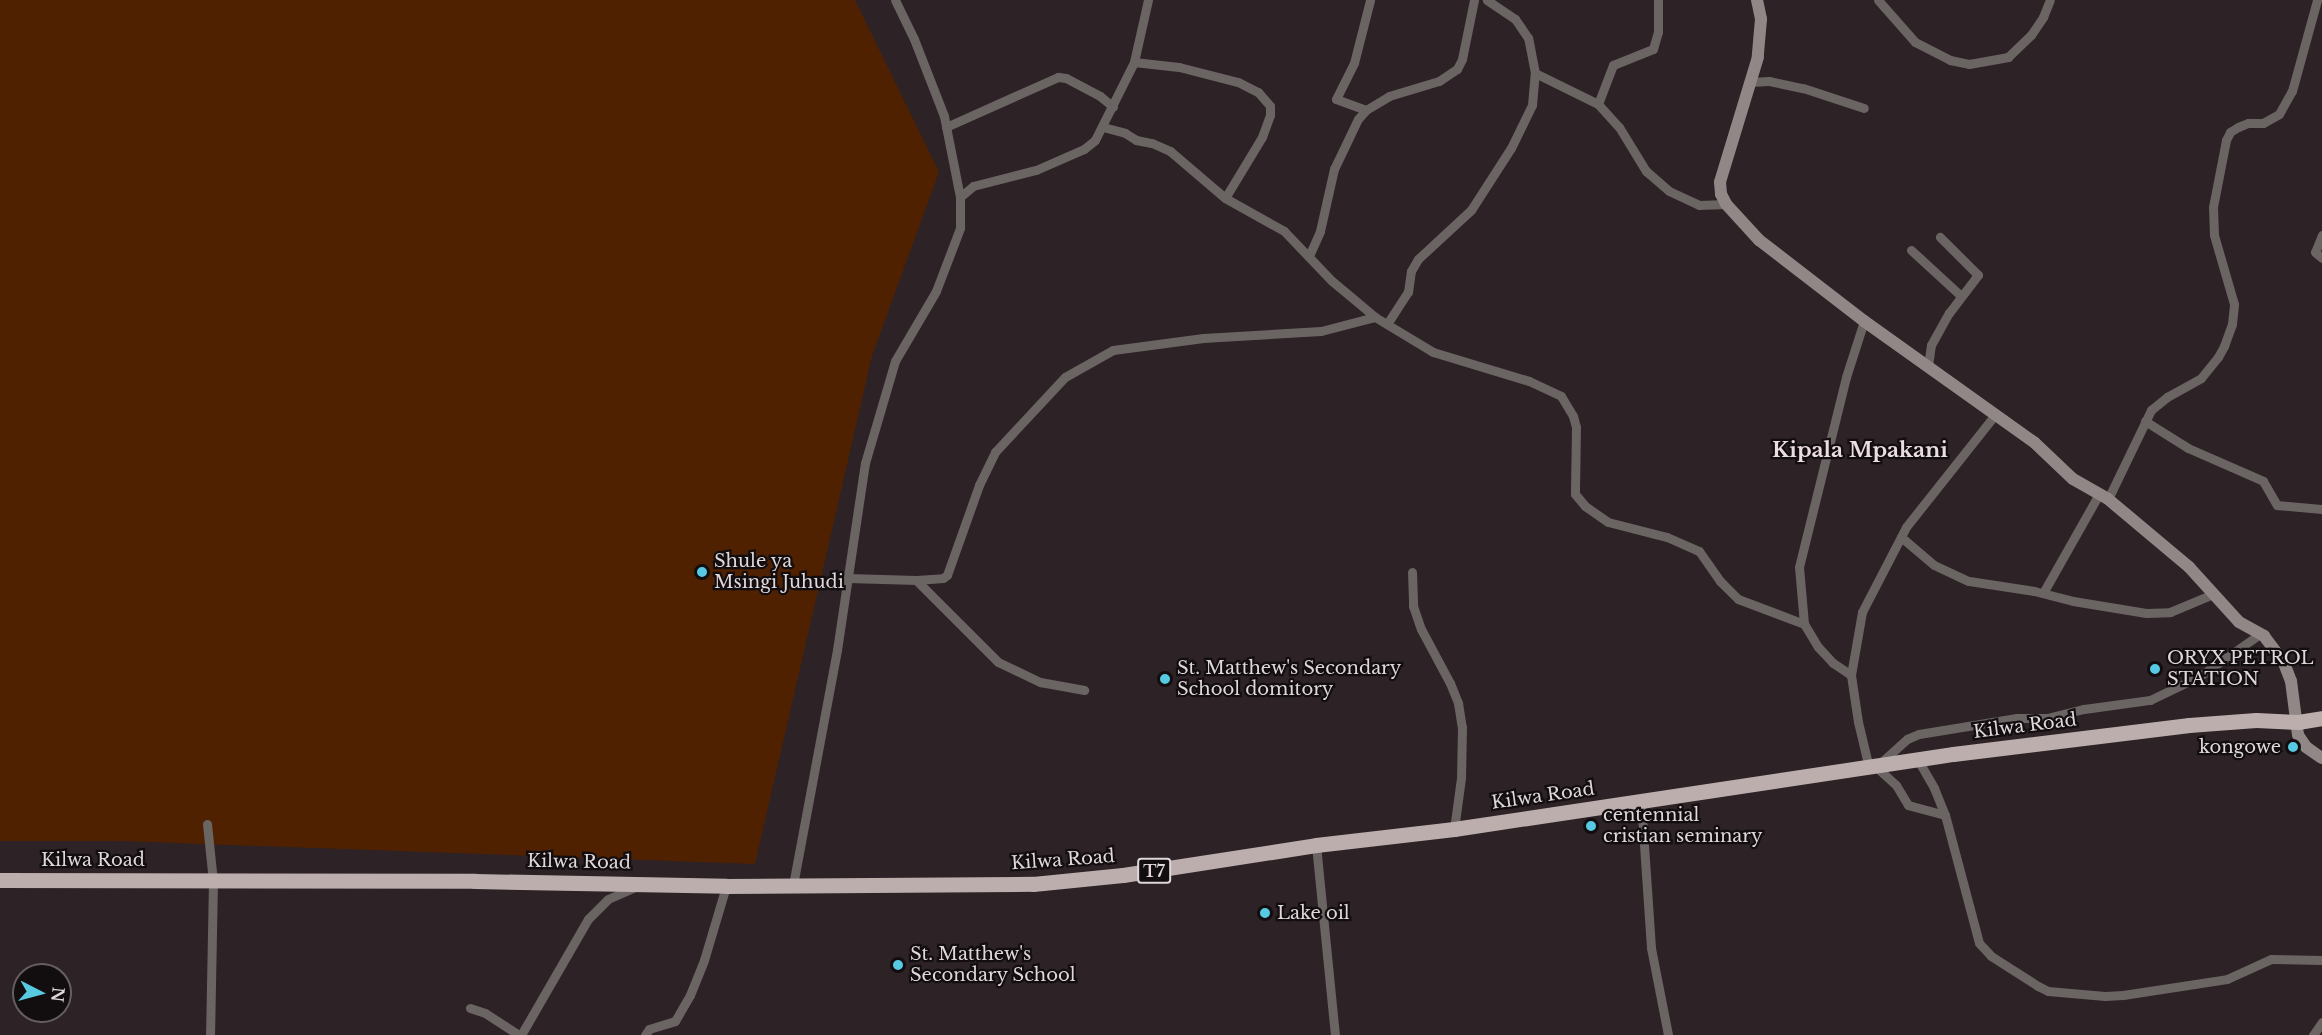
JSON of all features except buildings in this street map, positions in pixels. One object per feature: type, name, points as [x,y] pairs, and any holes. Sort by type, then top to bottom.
[{"type":"highway","name":"T7","points":[[2298,722],[2322,718]]},
{"type":"highway","name":"Kilwa Road","points":[[0,880],[645,883],[726,886],[1033,884],[1188,866],[1918,760],[2189,725],[2256,720],[2298,722]]},
{"type":"main road","points":[[1757,0],[1761,20],[1758,57],[1720,182],[1721,194],[1726,204],[1759,240],[1864,321],[1994,416],[2035,443],[2073,480],[2104,497],[2189,567],[2239,622],[2268,639],[2284,663],[2291,681],[2298,735],[2306,747],[2322,758]]},
{"type":"street","points":[[793,885],[848,578],[865,463],[880,408],[900,350],[936,291],[950,260],[960,228],[960,197],[946,128],[914,39],[895,0]]},
{"type":"street","points":[[960,197],[973,186],[984,181],[1036,170],[1084,149],[1095,140],[1134,62],[1148,0]]},
{"type":"street","points":[[1366,110],[1336,99],[1354,63],[1370,0]]},
{"type":"street","points":[[1309,256],[1320,231],[1334,169],[1351,132],[1366,110],[1389,96],[1439,81],[1457,69],[1462,59],[1474,0]]},
{"type":"street","points":[[1387,324],[1408,292],[1411,272],[1418,259],[1471,210],[1511,148],[1532,105],[1534,60],[1523,29],[1503,9],[1487,0]]},
{"type":"street","points":[[1598,105],[1613,65],[1653,49],[1659,32],[1658,0]]},
{"type":"street","points":[[1878,0],[1915,42],[1950,60],[1969,64],[2008,57],[2031,34],[2043,17],[2050,0]]},
{"type":"street","points":[[2043,593],[2104,497],[2151,410],[2167,397],[2201,378],[2218,357],[2224,345],[2232,324],[2234,304],[2214,235],[2213,207],[2226,140],[2230,132],[2238,127],[2248,123],[2263,123],[2279,114],[2292,91],[2317,0]]},
{"type":"street","points":[[1134,62],[1179,67],[1238,82],[1258,92],[1270,106],[1270,115],[1262,137],[1225,198]]},
{"type":"street","points":[[1535,73],[1598,105],[1612,117],[1646,171],[1657,182],[1699,205],[1726,204]]},
{"type":"street","points":[[946,128],[1047,81],[1062,77],[1100,96],[1113,107]]},
{"type":"street","points":[[1751,82],[1768,81],[1803,88],[1864,108]]},
{"type":"street","points":[[1103,127],[1170,151],[1225,198],[1284,231],[1332,281],[1375,317],[1448,359],[1528,381],[1561,396],[1573,416],[1576,427],[1575,494],[1585,506],[1608,522],[1667,537],[1699,551],[1720,581],[1738,599],[1804,624]]},
{"type":"street","points":[[2322,235],[2315,252],[2322,258]]},
{"type":"street","points":[[1928,366],[1931,345],[1961,296],[1978,280],[1978,272],[1940,237]]},
{"type":"street","points":[[1911,250],[1961,296]]},
{"type":"street","points":[[848,578],[916,580],[943,578],[947,575],[979,485],[995,452],[1065,377],[1092,361],[1119,349],[1203,338],[1321,331],[1375,317]]},
{"type":"street","points":[[1851,675],[1833,663],[1818,647],[1804,624],[1799,586],[1800,555],[1848,368],[1864,321]]},
{"type":"street","points":[[1945,815],[1908,805],[1896,785],[1873,768],[1858,722],[1851,675],[1862,612],[1901,537],[1953,465],[1994,416]]},
{"type":"street","points":[[2145,421],[2188,448],[2263,481],[2277,505],[2322,509]]},
{"type":"street","points":[[1901,537],[1934,565],[1969,581],[2043,593],[2073,601],[2146,613],[2170,612],[2213,594]]},
{"type":"street","points":[[1412,572],[1413,606],[1421,628],[1458,703],[1462,728],[1461,778],[1454,829]]},
{"type":"street","points":[[916,580],[998,662],[1040,682],[1083,690]]},
{"type":"street","points":[[1873,768],[1907,739],[1919,734],[2017,718],[2047,718],[2084,709],[2150,700],[2200,676],[2260,634]]},
{"type":"street","points":[[1918,760],[1935,788],[1945,815],[1979,943],[1991,956],[2048,991],[2105,996],[2123,995],[2227,979],[2271,959],[2322,960]]},
{"type":"street","points":[[1641,801],[1652,948],[1668,1035]]},
{"type":"street","points":[[207,824],[213,881],[210,1035]]},
{"type":"street","points":[[1316,846],[1335,1035]]},
{"type":"street","points":[[470,1008],[485,1013],[520,1035],[595,911],[608,899],[645,883]]},
{"type":"street","points":[[645,1035],[647,1029],[675,1021],[690,995],[704,960],[726,886]]},
{"type":"street","points":[[2313,1035],[2322,1022]]},
{"type":"shaded area","points":[[0,0],[855,0],[939,172],[872,356],[755,864],[121,841],[0,841]]},
{"type":"place","name":"Shule ya Msingi Juhudi","points":[[702,572]]},
{"type":"place","name":"ORYX PETROL STATION","points":[[2155,669]]},
{"type":"place","name":"St. Matthew's Secondary School domitory","points":[[1165,679]]},
{"type":"place","name":"kongowe","points":[[2293,747]]},
{"type":"place","name":"centennial cristian seminary","points":[[1591,826]]},
{"type":"place","name":"Lake oil","points":[[1265,913]]},
{"type":"place","name":"St. Matthew's Secondary School","points":[[898,965]]},
{"type":"district","name":"Kipala Mpakani","points":[[1860,450]]}]
